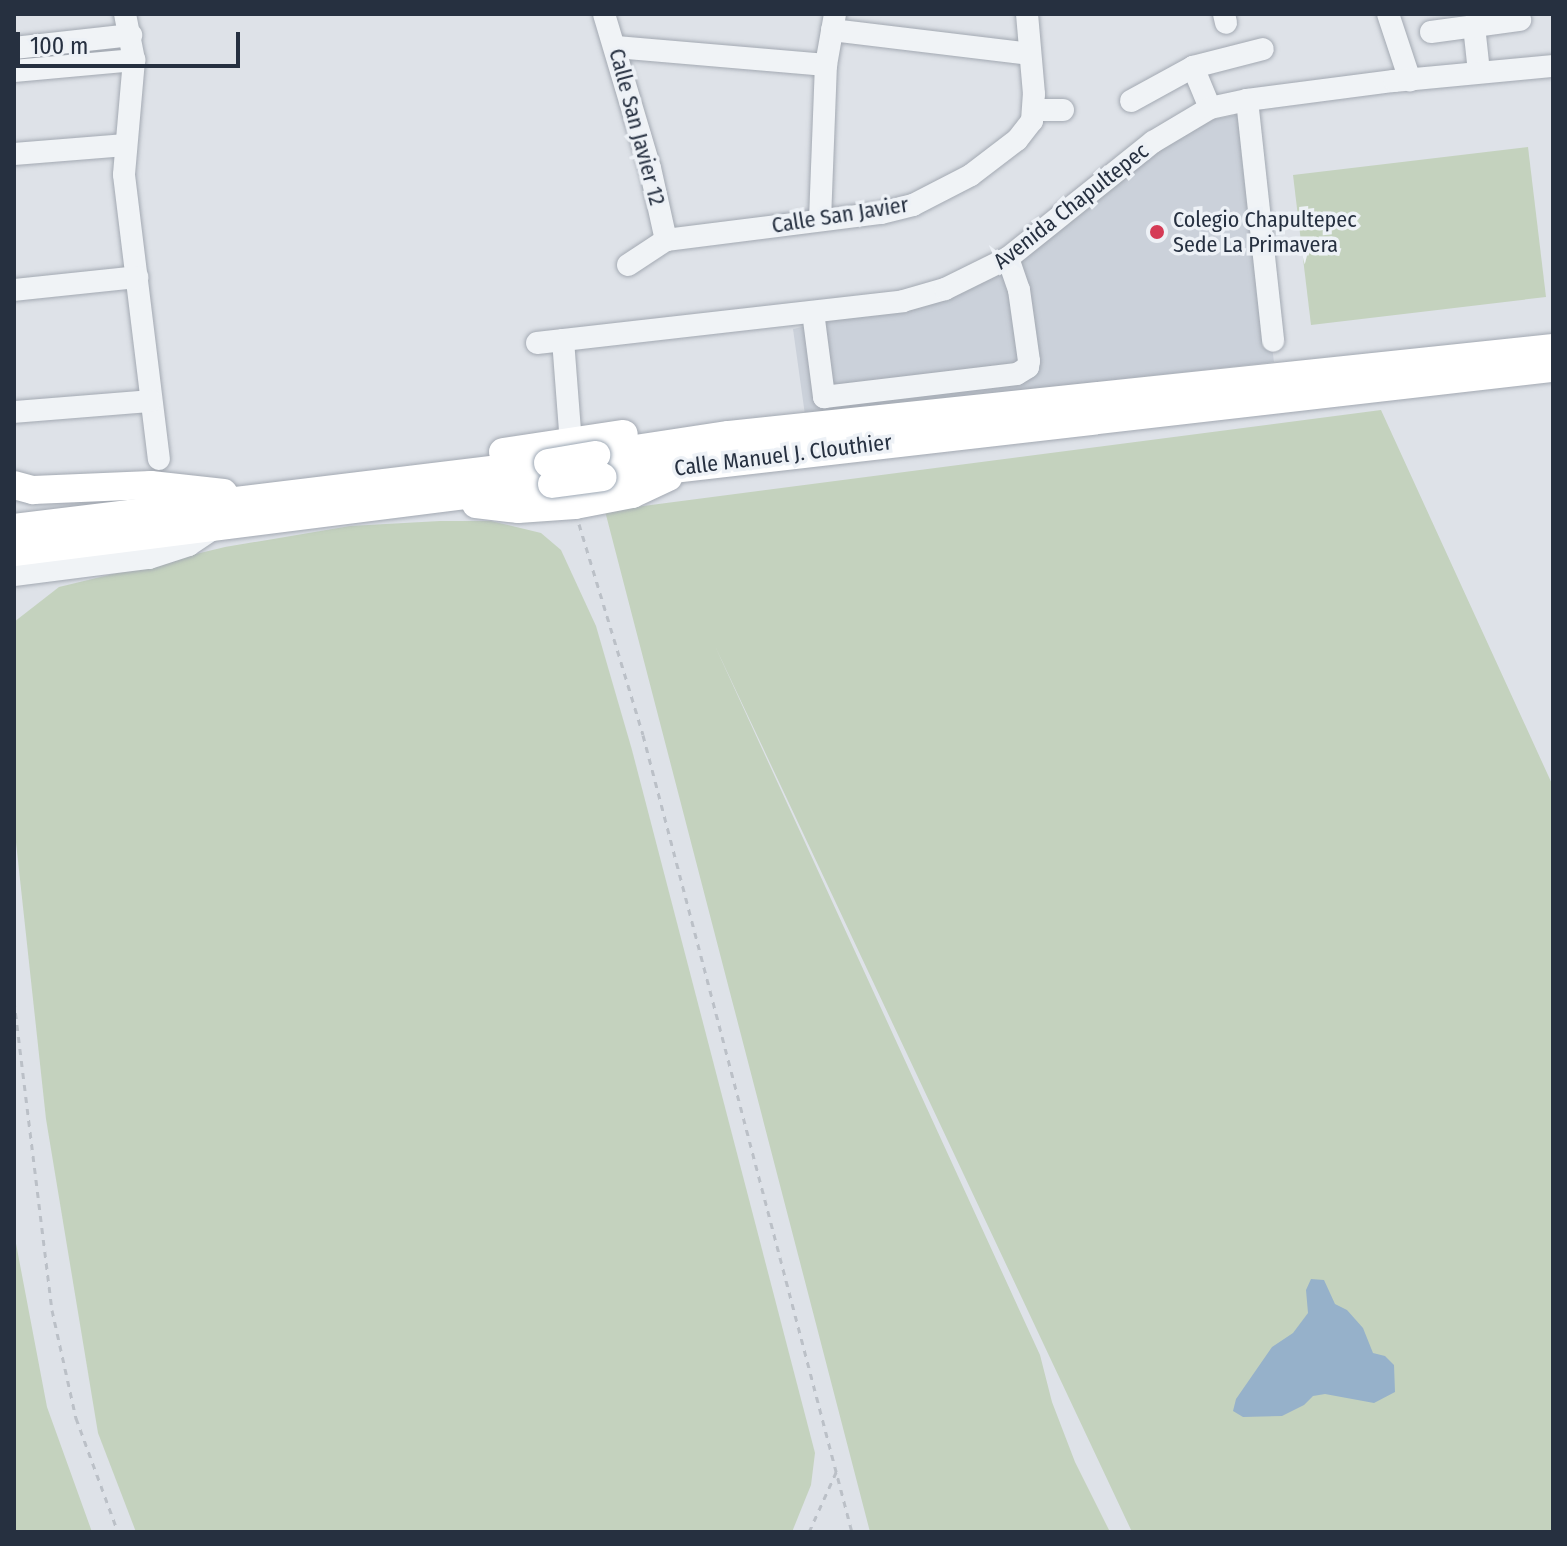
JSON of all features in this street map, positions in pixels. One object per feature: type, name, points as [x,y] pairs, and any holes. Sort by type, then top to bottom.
[{"type":"main road","name":"Calle Manuel J. Clouthier","points":[[14,552],[220,525],[440,488],[600,466],[729,435],[1553,348]]},
{"type":"main road","name":"Calle Manuel J. Clouthier","points":[[600,466],[686,467],[1553,368]]},
{"type":"main road","points":[[686,467],[632,494],[575,505],[518,509],[440,488],[451,467],[485,456],[571,440],[659,429],[729,435]]},
{"type":"main road","points":[[14,485],[33,490],[151,485],[211,490],[248,499]]},
{"type":"main road","name":"Calle Manuel J. Clouthier","points":[[14,528],[248,499],[440,488]]},
{"type":"street","name":"Calle San Javier 12","points":[[604,14],[616,47],[666,240]]},
{"type":"street","points":[[1027,14],[1033,115],[1063,110]]},
{"type":"street","points":[[1379,14],[1402,80]]},
{"type":"street","points":[[1388,14],[1402,80]]},
{"type":"street","points":[[1431,32],[1520,20]]},
{"type":"street","points":[[820,220],[826,65],[834,22],[1029,54]]},
{"type":"street","points":[[14,48],[87,41],[128,24],[134,60],[124,175],[159,459]]},
{"type":"street","points":[[1474,26],[1479,72]]},
{"type":"street","points":[[87,41],[91,64]]},
{"type":"street","points":[[616,47],[826,65]]},
{"type":"street","points":[[1131,101],[1193,67],[1263,49]]},
{"type":"street","points":[[14,71],[134,60]]},
{"type":"street","name":"Avenida Chapultepec","points":[[537,343],[917,297],[945,289],[1008,258],[1153,142],[1210,108],[1247,100],[1402,80],[1553,66]]},
{"type":"street","points":[[1193,67],[1210,108]]},
{"type":"street","points":[[1247,100],[1273,341]]},
{"type":"street","name":"Calle San Javier","points":[[628,265],[666,240],[881,213],[913,205],[944,191],[1017,140],[1033,115]]},
{"type":"street","points":[[14,154],[126,145]]},
{"type":"street","points":[[813,312],[824,397],[1017,374],[1028,367],[1029,361],[1019,290],[1008,258]]},
{"type":"street","points":[[14,290],[137,277]]},
{"type":"street","points":[[563,340],[575,505]]},
{"type":"street","points":[[14,412],[151,401]]},
{"type":"street","points":[[14,575],[149,558],[189,545],[220,525]]},
{"type":"path","points":[[575,505],[583,543],[643,735],[852,1532]]},
{"type":"path","points":[[14,1001],[52,1310],[76,1418],[118,1532]]},
{"type":"path","points":[[809,1532],[837,1469]]},
{"type":"shaded area","name":"Colegio Chapultepec Sede La Primavera","points":[[1242,114],[1274,362],[805,415],[793,329],[927,301],[1169,139],[1204,121]]},
{"type":"green space","points":[[1528,147],[1546,297],[1311,325],[1293,175]]},
{"type":"green space","points":[[1381,410],[1553,786],[1553,1532],[1132,1532],[715,646],[1040,1355],[1052,1402],[1075,1462],[1110,1532],[870,1532],[605,511]]},
{"type":"green space","points":[[491,521],[541,533],[561,550],[596,626],[632,750],[815,1453],[811,1485],[792,1532],[136,1532],[98,1433],[46,1119],[14,824],[14,622],[59,587],[225,547],[350,526]]},
{"type":"green space","points":[[14,1233],[47,1407],[92,1532],[14,1532]]},
{"type":"water","points":[[1311,1279],[1324,1280],[1335,1304],[1347,1310],[1363,1328],[1373,1353],[1385,1356],[1394,1365],[1395,1392],[1374,1403],[1325,1394],[1313,1396],[1304,1405],[1282,1416],[1243,1417],[1233,1411],[1236,1399],[1272,1347],[1293,1333],[1308,1313],[1306,1290]]},
{"type":"place","name":"Colegio Chapultepec Sede La Primavera","points":[[1157,232]]}]
